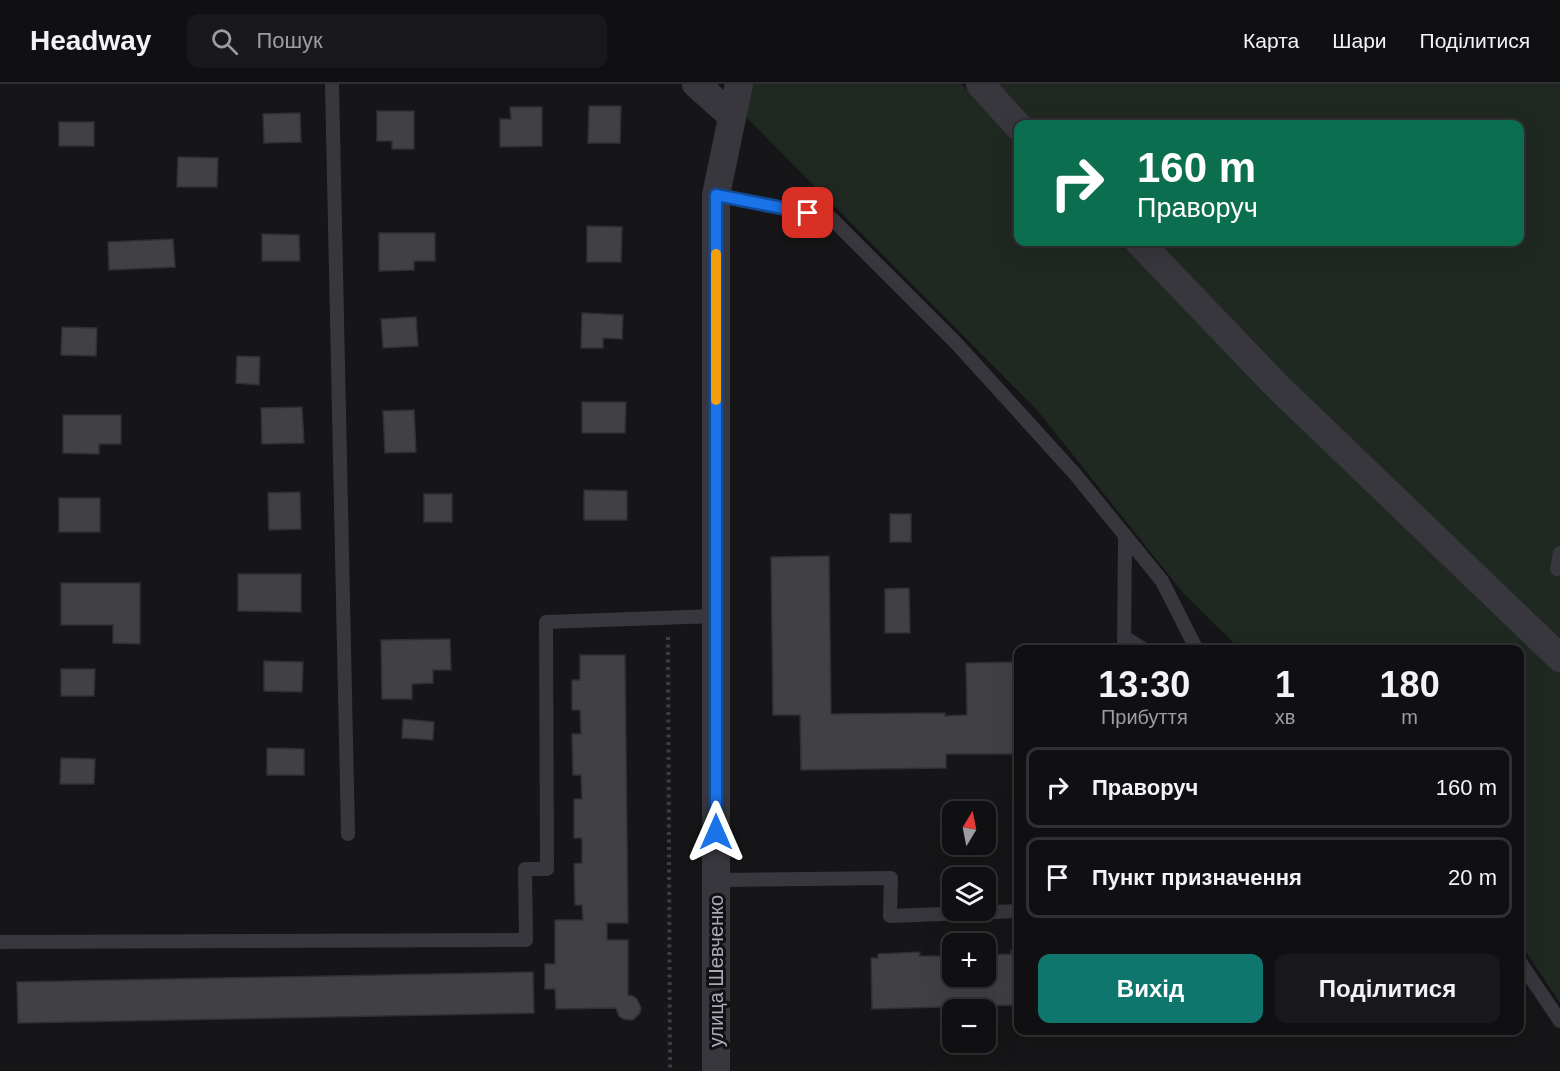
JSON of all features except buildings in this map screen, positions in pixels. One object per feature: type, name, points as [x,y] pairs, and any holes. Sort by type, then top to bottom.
[{"type":"street","points":[[696,84],[732,116]]},
{"type":"street","name":"улица Шевченко","points":[[716,1071],[716,195],[739,84]]},
{"type":"street","points":[[980,84],[1014,122]]},
{"type":"street","points":[[1143,246],[1276,385],[1560,658]]},
{"type":"lane","points":[[332,84],[348,834]]},
{"type":"lane","points":[[716,195],[831,218],[965,353],[1075,474],[1162,581],[1194,645]]},
{"type":"lane","points":[[1124,643],[1125,535]]},
{"type":"lane","points":[[1557,568],[1560,553]]},
{"type":"lane","points":[[0,942],[526,940],[525,869],[546,869],[546,622],[716,616]]},
{"type":"lane","points":[[716,880],[891,878],[890,916],[1014,911]]},
{"type":"lane","points":[[1524,968],[1560,1021]]},
{"type":"path","points":[[668,618],[670,1071]]},
{"type":"shaded area","points":[[747,84],[961,84],[1014,137],[1014,246],[1126,246],[1560,669],[1560,1003],[1524,949],[1524,645],[1236,645],[1184,594],[1037,410],[741,112]]},
{"type":"shaded area","points":[[978,84],[1560,84],[1560,638],[1535,618],[1147,246],[1524,246],[1524,120],[1017,120]]},
{"type":"slow traffic","points":[[716,254],[716,400]]},
{"type":"route","points":[[716,832],[716,195],[808,213]]}]
